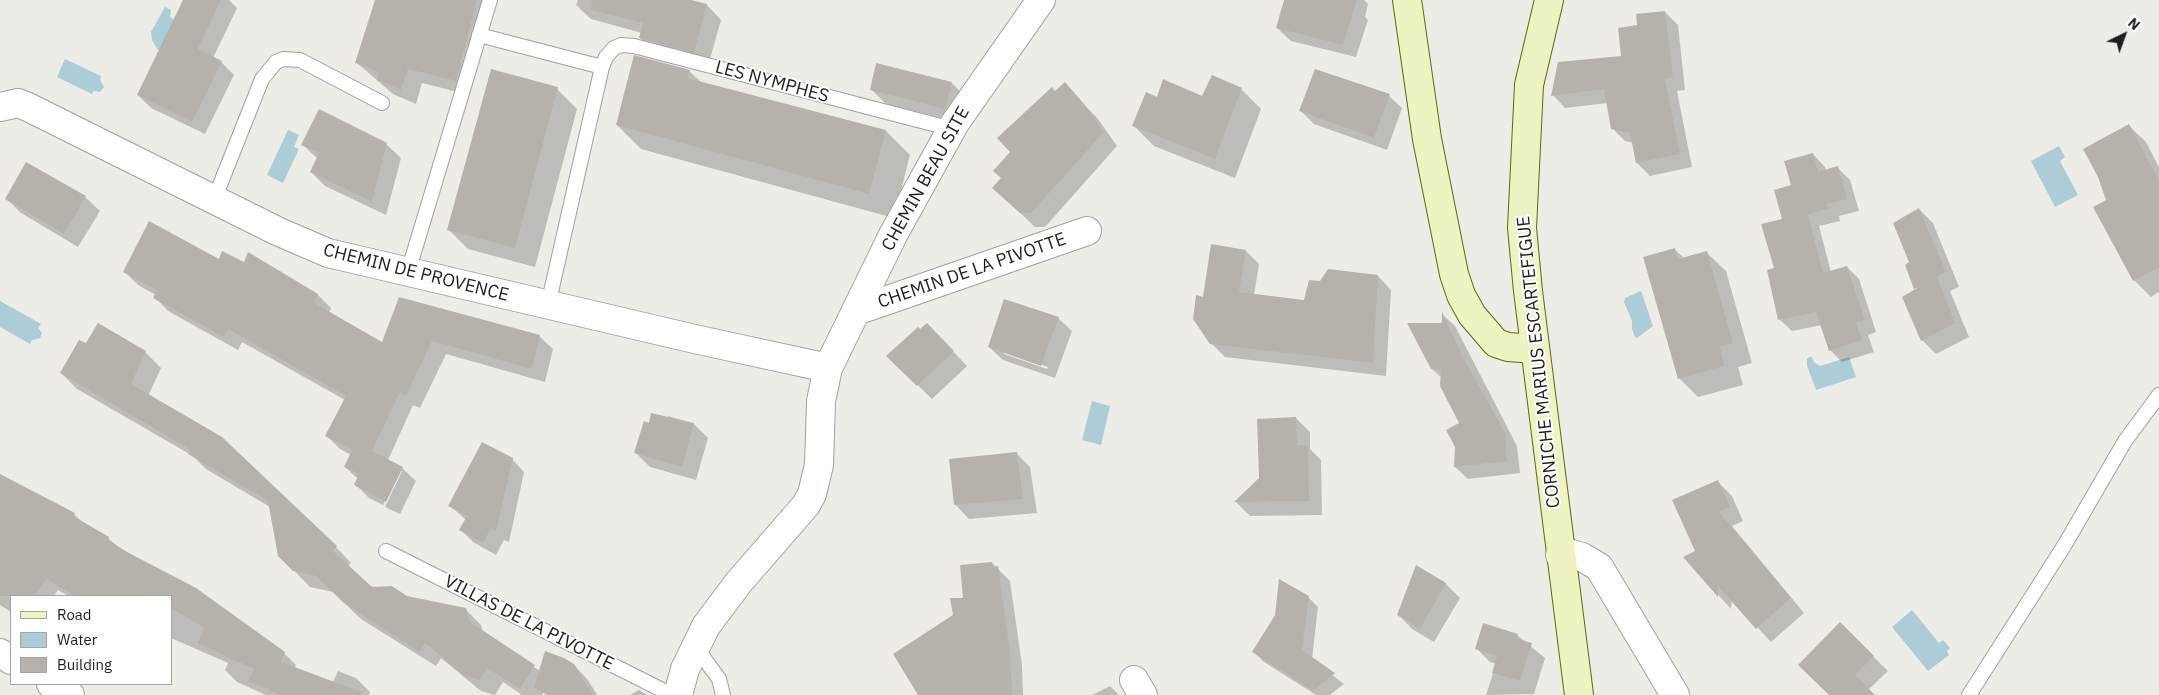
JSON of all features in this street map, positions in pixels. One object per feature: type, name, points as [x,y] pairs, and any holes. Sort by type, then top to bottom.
[{"type":"main road","points":[[1407,0],[1427,139],[1454,274],[1461,295],[1472,315],[1496,343],[1508,347],[1535,349]]},
{"type":"main road","name":"CORNICHE MARIUS ESCARTEFIGUE","points":[[1549,0],[1529,85],[1524,155],[1522,228],[1560,555],[1579,695]]},
{"type":"street","name":"CHEMIN BEAU SITE","points":[[828,368],[894,235],[952,129],[1014,36],[1041,0]]},
{"type":"street","name":"CHEMIN DE PROVENCE","points":[[0,107],[18,104],[28,107],[321,251],[548,305],[828,368]]},
{"type":"street","name":"CHEMIN DE LA PIVOTTE","points":[[856,311],[1088,231]]},
{"type":"street","points":[[678,695],[685,669],[695,646],[718,608],[796,520],[812,494],[820,465],[821,401],[828,368]]},
{"type":"street","points":[[1560,555],[1572,554],[1582,557],[1598,567],[1675,695]]},
{"type":"street","points":[[53,685],[70,695]]},
{"type":"lane","points":[[408,272],[490,0]]},
{"type":"lane","points":[[479,35],[602,67]]},
{"type":"lane","name":"LES NYMPHES","points":[[548,305],[602,67],[606,57],[614,48],[621,45],[634,46],[952,129]]},
{"type":"lane","points":[[214,200],[262,79],[276,62],[283,59],[300,60],[382,103]]},
{"type":"lane","points":[[1969,695],[2064,546],[2125,441],[2159,394]]},
{"type":"lane","name":"VILLAS DE LA PIVOTTE","points":[[386,551],[672,695]]},
{"type":"lane","points":[[695,646],[719,679],[723,695]]},
{"type":"water","points":[[165,7],[171,10],[170,17],[177,21],[173,58],[158,50],[152,40],[151,32]]},
{"type":"water","points":[[65,59],[101,76],[100,80],[104,87],[100,92],[94,91],[92,94],[57,77]]},
{"type":"water","points":[[288,130],[299,135],[294,147],[299,149],[283,183],[267,175]]},
{"type":"water","points":[[2059,146],[2065,157],[2060,161],[2078,195],[2055,207],[2031,161]]},
{"type":"water","points":[[1641,291],[1653,326],[1637,338],[1632,329],[1632,321],[1624,302],[1625,298]]},
{"type":"water","points":[[0,301],[41,324],[38,328],[42,333],[40,338],[32,340],[30,344],[0,327]]},
{"type":"water","points":[[1811,356],[1814,362],[1820,366],[1849,357],[1856,377],[1816,390],[1807,366],[1807,359]]},
{"type":"water","points":[[1092,401],[1110,406],[1101,445],[1082,440]]},
{"type":"water","points":[[1912,610],[1939,643],[1943,640],[1950,648],[1947,651],[1949,655],[1928,671],[1892,627]]},
{"type":"building","points":[[183,0],[221,0],[198,49],[222,61],[192,122],[137,95]]},
{"type":"building","points":[[375,0],[477,0],[456,81],[408,69],[401,90],[377,80],[379,72],[355,63]]},
{"type":"building","points":[[592,0],[691,0],[707,4],[694,53],[639,38],[643,23],[591,10]]},
{"type":"building","points":[[1284,0],[1357,0],[1343,45],[1276,28]]},
{"type":"building","points":[[1665,11],[1673,77],[1665,79],[1680,154],[1636,163],[1630,133],[1611,129],[1604,89],[1551,96],[1558,62],[1621,56],[1618,28],[1637,25],[1636,14]]},
{"type":"building","points":[[634,55],[690,70],[687,78],[886,130],[869,194],[616,125]]},
{"type":"building","points":[[876,63],[952,82],[945,109],[870,90]]},
{"type":"building","points":[[491,69],[558,87],[515,248],[447,230]]},
{"type":"building","points":[[1315,69],[1390,94],[1374,138],[1299,111]]},
{"type":"building","points":[[1212,75],[1242,88],[1215,159],[1132,126],[1146,92],[1157,97],[1163,79],[1202,96]]},
{"type":"building","points":[[1065,82],[1104,132],[1031,213],[1020,213],[992,188],[1001,178],[993,171],[1010,152],[997,138],[1052,87],[1055,91]]},
{"type":"building","points":[[319,109],[387,143],[372,202],[310,172],[319,153],[301,145]]},
{"type":"building","points":[[2129,124],[2159,180],[2159,267],[2133,281],[2093,207],[2106,200],[2098,177],[2083,149]]},
{"type":"building","points":[[1813,153],[1818,172],[1838,166],[1847,199],[1827,204],[1828,209],[1808,214],[1823,273],[1847,266],[1865,320],[1856,323],[1862,340],[1829,351],[1816,312],[1778,320],[1767,270],[1774,268],[1761,224],[1782,219],[1774,190],[1791,185],[1784,161]]},
{"type":"building","points":[[26,162],[86,196],[64,234],[5,199]]},
{"type":"building","points":[[1919,208],[1946,272],[1937,277],[1955,323],[1921,341],[1902,297],[1924,284],[1914,289],[1905,265],[1909,262],[1893,223]]},
{"type":"building","points":[[149,221],[219,259],[222,251],[244,262],[248,252],[318,294],[314,303],[382,342],[399,297],[540,335],[532,369],[432,341],[406,396],[400,392],[372,451],[403,467],[386,502],[354,485],[359,474],[344,467],[352,450],[325,436],[346,396],[228,329],[224,337],[153,298],[157,290],[123,272]]},
{"type":"building","points":[[1211,244],[1246,250],[1239,292],[1304,300],[1309,280],[1320,281],[1328,269],[1378,275],[1373,363],[1210,344],[1193,319],[1196,295],[1203,297]]},
{"type":"building","points":[[1675,248],[1678,259],[1707,251],[1733,343],[1720,347],[1724,366],[1678,379],[1643,257]]},
{"type":"building","points":[[1004,299],[1059,317],[1041,366],[988,347]]},
{"type":"building","points":[[1442,312],[1463,357],[1505,433],[1507,461],[1454,467],[1455,447],[1446,430],[1459,423],[1440,386],[1441,370],[1431,369],[1407,323],[1442,323]]},
{"type":"building","points":[[98,323],[146,351],[131,384],[222,437],[337,546],[333,551],[372,587],[392,586],[407,596],[466,608],[470,622],[535,665],[520,689],[487,668],[479,680],[464,676],[425,643],[420,652],[344,603],[316,576],[293,571],[278,556],[268,501],[188,454],[191,450],[60,373],[79,340],[86,343]]},
{"type":"building","points":[[927,323],[954,351],[917,386],[886,356],[918,327],[920,329]]},
{"type":"building","points":[[651,413],[694,423],[682,467],[634,453],[644,421],[649,423]]},
{"type":"building","points":[[1296,417],[1297,445],[1308,445],[1309,501],[1234,502],[1259,478],[1257,419]]},
{"type":"building","points":[[482,442],[513,458],[496,531],[491,528],[483,543],[459,530],[467,516],[448,506]]},
{"type":"building","points":[[1017,452],[1023,499],[954,505],[949,459]]},
{"type":"building","points":[[0,474],[75,513],[73,516],[109,537],[108,540],[127,552],[196,588],[285,652],[281,662],[361,692],[361,695],[280,695],[248,681],[254,669],[197,643],[205,628],[172,609],[172,595],[72,595],[46,579],[36,595],[0,596]]},
{"type":"building","points":[[1718,480],[1730,507],[1719,512],[1791,598],[1756,629],[1718,586],[1718,597],[1683,557],[1695,551],[1672,500]]},
{"type":"building","points":[[992,562],[993,567],[998,566],[1010,651],[1012,695],[918,695],[893,654],[953,615],[950,598],[963,598],[960,565]]},
{"type":"building","points":[[1416,565],[1446,583],[1420,629],[1397,615]]},
{"type":"building","points":[[1279,579],[1309,596],[1302,650],[1335,673],[1313,691],[1252,652],[1275,615]]},
{"type":"building","points":[[1840,622],[1874,656],[1855,675],[1875,695],[1829,695],[1798,665]]},
{"type":"building","points":[[1483,623],[1518,634],[1517,639],[1532,643],[1520,681],[1492,673],[1497,656],[1475,649]]},
{"type":"building","points":[[545,651],[574,664],[593,695],[547,695],[534,687]]}]
